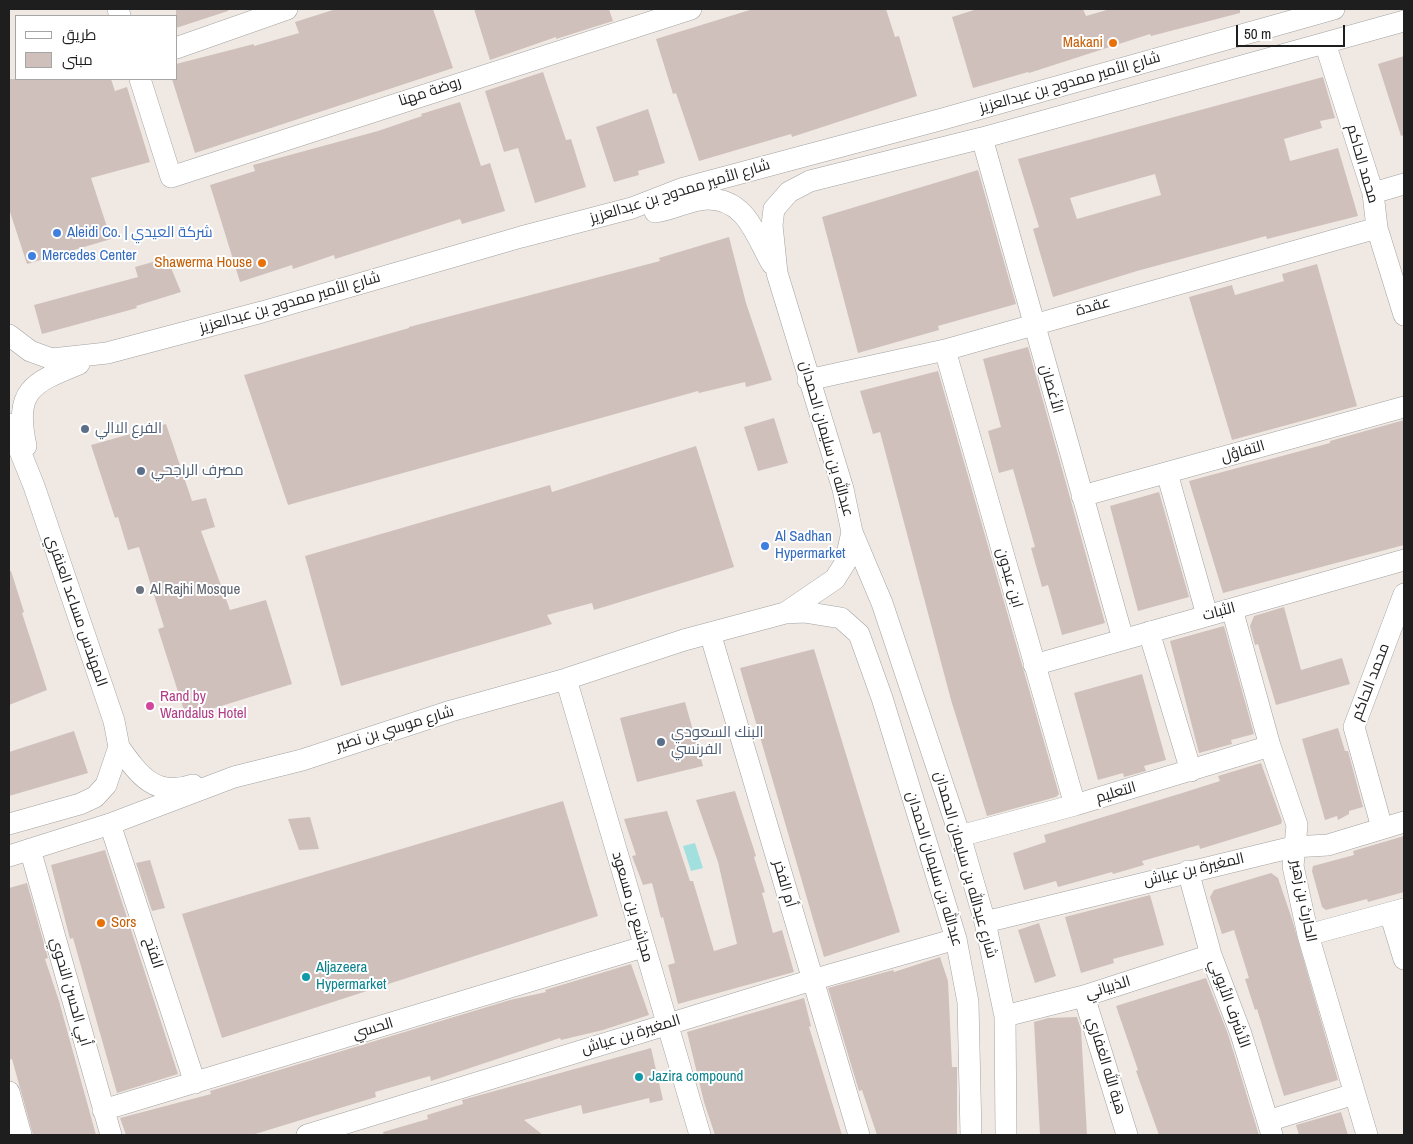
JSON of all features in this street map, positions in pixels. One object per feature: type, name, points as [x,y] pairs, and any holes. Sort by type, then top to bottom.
[{"type":"street","points":[[178,47],[288,9]]},
{"type":"street","name":"روضة مهنا","points":[[140,80],[171,177],[691,9]]},
{"type":"street","name":"شارع الأمير ممدوح بن عبدالعزيز","points":[[9,335],[30,351],[52,359],[107,353],[262,312],[521,237],[632,208],[681,189],[939,120],[1334,9]]},
{"type":"street","name":"شارع الأمير ممدوح بن عبدالعزيز","points":[[777,273],[772,225],[774,209],[789,192],[810,181],[982,138],[1325,42],[1404,22]]},
{"type":"street","name":"محمد الحاكم","points":[[1325,42],[1373,193],[1377,228],[1404,315]]},
{"type":"street","name":"الأغصان","points":[[982,138],[1123,639]]},
{"type":"street","points":[[1373,193],[1404,184]]},
{"type":"street","points":[[632,208],[657,212],[678,205],[709,199],[735,206],[752,223],[777,273]]},
{"type":"street","name":"عقدة","points":[[808,380],[945,350],[1377,228]]},
{"type":"street","name":"عبدالله بن سليمان الحمدان","points":[[777,273],[808,380],[843,489],[852,532],[882,602]]},
{"type":"street","name":"ابن عبدون","points":[[945,350],[1075,806]]},
{"type":"street","points":[[34,486],[21,423],[24,403],[34,385],[51,375],[107,353]]},
{"type":"street","name":"التفاؤل","points":[[1082,496],[1404,407]]},
{"type":"street","name":"المهندس مساعد العنقري","points":[[9,424],[34,486],[114,722],[119,747]]},
{"type":"street","points":[[1167,473],[1207,615]]},
{"type":"street","points":[[785,613],[835,579],[845,562],[852,532]]},
{"type":"street","name":"الثبات","points":[[1034,665],[1404,560]]},
{"type":"street","name":"محمد الحاكم","points":[[1382,828],[1354,727],[1404,594]]},
{"type":"street","name":"شارع عبدالله بن سليمان الحمدان","points":[[882,602],[960,836],[985,922],[1005,1016],[1006,1135]]},
{"type":"street","name":"الحارث بن زهير","points":[[1232,609],[1270,746],[1297,825],[1293,847],[1293,866],[1308,935],[1367,1135]]},
{"type":"street","name":"عبدالله بن سليمان الحمدان","points":[[785,613],[804,612],[841,618],[860,634],[882,698],[956,939],[968,1002],[971,1135]]},
{"type":"street","name":"شارع موسي بن نصير","points":[[9,856],[110,824],[234,777],[302,760],[451,711],[566,679],[710,633],[785,613]]},
{"type":"street","points":[[1150,632],[1191,771]]},
{"type":"street","name":"أم الفخر","points":[[710,633],[858,1135]]},
{"type":"street","name":"مجاشع بن مسعود","points":[[566,679],[643,947],[700,1135]]},
{"type":"street","name":"التعليم","points":[[960,836],[1075,806],[1270,746]]},
{"type":"street","points":[[119,747],[136,772],[149,783],[162,787],[181,789],[234,777]]},
{"type":"street","points":[[9,824],[80,804],[95,797],[106,785],[119,747]]},
{"type":"street","name":"المغيرة بن عياش","points":[[985,922],[1188,871],[1293,847],[1328,845],[1404,822]]},
{"type":"street","name":"الفتح","points":[[110,824],[195,1083]]},
{"type":"street","name":"أبي الحسن النحوي","points":[[30,849],[111,1135]]},
{"type":"street","name":"الأشرف الأيوبي","points":[[1188,871],[1211,956],[1226,992],[1270,1128]]},
{"type":"street","points":[[1308,935],[1397,911],[1404,959]]},
{"type":"street","name":"المغيرة بن عياش","points":[[307,1135],[666,1024],[956,939]]},
{"type":"street","name":"الحسي","points":[[104,1110],[643,947]]},
{"type":"street","name":"الذبياني","points":[[1005,1016],[1084,996],[1211,956]]},
{"type":"street","name":"هبة الله الغفاري","points":[[1084,996],[1127,1135]]},
{"type":"street","points":[[9,1092],[21,1135]]},
{"type":"street","points":[[1270,1128],[1354,1094]]},
{"type":"water","points":[[695,843],[703,868],[691,871],[683,846]]},
{"type":"building","points":[[176,9],[228,9],[228,11],[178,27],[178,15],[176,15]]},
{"type":"building","points":[[336,9],[433,9],[453,68],[195,153],[172,80],[178,80],[178,63],[254,44],[254,46],[299,33],[295,22]]},
{"type":"building","points":[[474,9],[609,9],[613,21],[556,39],[556,37],[490,60]]},
{"type":"building","points":[[753,9],[886,9],[895,37],[899,36],[917,96],[792,137],[791,134],[699,161],[676,93],[673,94],[656,39]]},
{"type":"building","points":[[977,9],[1083,9],[1086,16],[1110,9],[1240,9],[1240,13],[1151,36],[1150,34],[1029,73],[973,88],[952,17]]},
{"type":"building","points":[[1404,56],[1404,135],[1401,136],[1378,64]]},
{"type":"building","points":[[543,72],[566,140],[571,139],[586,187],[535,203],[518,148],[504,152],[485,91]]},
{"type":"building","points":[[1323,77],[1335,118],[1320,121],[1322,128],[1284,139],[1290,161],[1338,148],[1358,216],[1267,239],[1266,236],[1137,271],[1053,297],[1033,229],[1039,227],[1018,159]],"holes":[[[1155,174],[1161,195],[1077,219],[1070,198]]]},
{"type":"building","points":[[9,79],[111,80],[115,91],[127,87],[150,162],[91,178],[111,239],[27,264],[9,209]]},
{"type":"building","points":[[460,102],[481,166],[490,163],[505,211],[462,224],[460,219],[335,259],[334,255],[293,269],[292,265],[240,282],[210,185],[255,171],[253,165],[378,131],[422,116],[421,114]]},
{"type":"building","points":[[648,109],[665,163],[638,171],[639,175],[614,182],[596,127]]},
{"type":"building","points":[[978,170],[1016,304],[938,326],[939,330],[858,353],[822,217]]},
{"type":"building","points":[[729,237],[746,303],[772,380],[746,387],[745,382],[699,393],[698,391],[288,505],[244,375],[409,327],[660,261],[659,258]]},
{"type":"building","points":[[167,258],[181,292],[136,306],[137,308],[42,334],[34,305],[138,277],[135,267]]},
{"type":"building","points":[[1317,264],[1357,406],[1232,440],[1189,297],[1232,285],[1235,295],[1284,281],[1282,274]]},
{"type":"building","points":[[1028,347],[1105,623],[1062,635],[1048,585],[1042,587],[1031,548],[1035,547],[1013,469],[999,473],[988,431],[1001,427],[983,359]]},
{"type":"building","points":[[938,371],[1059,794],[1056,797],[987,816],[951,700],[880,432],[873,434],[860,391]]},
{"type":"building","points":[[774,418],[788,463],[758,471],[744,427]]},
{"type":"building","points":[[1404,420],[1404,545],[1223,593],[1189,481],[1330,443],[1330,441]]},
{"type":"building","points":[[166,424],[192,501],[206,498],[215,527],[201,531],[230,610],[266,600],[292,684],[186,717],[158,629],[164,627],[139,547],[128,550],[118,517],[115,518],[91,445]]},
{"type":"building","points":[[696,446],[734,567],[594,610],[592,603],[547,615],[552,624],[341,686],[305,556],[550,485],[552,492]]},
{"type":"building","points":[[1159,492],[1189,597],[1138,611],[1110,506]]},
{"type":"building","points":[[9,571],[11,571],[24,612],[22,613],[47,690],[9,705]]},
{"type":"building","points":[[1284,607],[1301,670],[1342,658],[1350,684],[1276,705],[1258,644],[1255,645],[1250,626],[1254,616]]},
{"type":"building","points":[[1224,626],[1254,734],[1231,740],[1232,744],[1199,753],[1170,641]]},
{"type":"building","points":[[814,649],[900,932],[824,957],[740,668]]},
{"type":"building","points":[[1142,674],[1166,760],[1144,766],[1146,771],[1124,777],[1123,773],[1098,780],[1074,693]]},
{"type":"building","name":"البنك السعودي الفرنسي","points":[[685,702],[703,766],[637,782],[620,718]]},
{"type":"building","points":[[1338,728],[1345,751],[1348,751],[1363,807],[1349,811],[1349,814],[1338,820],[1337,816],[1325,820],[1302,739]]},
{"type":"building","points":[[74,731],[88,773],[9,796],[9,752]]},
{"type":"building","points":[[1261,763],[1282,821],[1281,824],[1200,849],[1199,845],[1142,861],[1144,865],[1113,874],[1112,872],[1058,887],[1056,881],[1024,890],[1013,853],[1046,842],[1044,835],[1220,781],[1218,776]]},
{"type":"building","points":[[735,791],[756,856],[754,857],[765,892],[762,893],[773,933],[782,930],[794,972],[678,1004],[668,965],[675,963],[663,917],[661,918],[652,883],[643,885],[632,856],[636,855],[624,819],[667,811],[690,881],[693,881],[714,951],[737,944],[718,862],[696,800]]},
{"type":"building","name":"Aljazeera Hypermarket","points":[[563,801],[598,916],[222,1038],[182,914]]},
{"type":"building","points":[[310,817],[319,849],[299,850],[288,819]]},
{"type":"building","points":[[1404,836],[1404,892],[1368,902],[1367,899],[1326,910],[1322,907],[1312,871],[1313,866],[1354,855],[1353,851]]},
{"type":"building","points":[[105,850],[178,1074],[117,1093],[73,938],[70,939],[51,865]]},
{"type":"building","points":[[150,860],[165,908],[152,911],[136,863]]},
{"type":"building","points":[[1271,873],[1278,878],[1292,919],[1338,1080],[1284,1096],[1257,1009],[1255,1010],[1245,979],[1249,978],[1234,930],[1222,934],[1210,897],[1214,890]]},
{"type":"building","points":[[27,883],[48,958],[45,959],[59,1001],[96,1135],[33,1135],[12,1059],[9,1060],[9,888]]},
{"type":"building","points":[[1150,895],[1164,945],[1113,959],[1114,963],[1081,973],[1065,917]]},
{"type":"building","points":[[1039,923],[1056,976],[1035,983],[1018,930]]},
{"type":"building","points":[[940,957],[948,981],[952,1067],[957,1067],[957,1135],[877,1135],[862,1090],[859,1091],[828,988],[893,970],[894,972]]},
{"type":"building","points":[[631,964],[649,1015],[603,1030],[561,1040],[560,1038],[431,1081],[430,1076],[375,1092],[376,1097],[252,1135],[126,1135],[120,1118],[211,1094],[210,1091],[510,1000],[546,992],[545,990]]},
{"type":"building","points":[[1206,978],[1228,1034],[1259,1135],[1159,1135],[1136,1071],[1138,1070],[1116,1006]]},
{"type":"building","points":[[804,998],[811,1026],[809,1027],[842,1135],[715,1135],[704,1102],[687,1032]]},
{"type":"building","points":[[1077,1017],[1081,1029],[1087,1135],[1040,1135],[1034,1022],[1048,1018]]},
{"type":"building","points":[[651,1048],[663,1100],[650,1103],[649,1098],[583,1114],[581,1105],[524,1120],[543,1135],[384,1135],[383,1132],[428,1119],[427,1115],[463,1104],[462,1100]]},
{"type":"building","points":[[1341,1112],[1348,1135],[1299,1135],[1296,1125]]},
{"type":"place","name":"Makani","points":[[1113,43]]},
{"type":"place","name":"Aleidi Co. | شركة العيدي","points":[[57,233]]},
{"type":"place","name":"Mercedes Center","points":[[32,256]]},
{"type":"place","name":"Shawerma House","points":[[262,263]]},
{"type":"place","name":"الفرع الاالي","points":[[85,429]]},
{"type":"place","name":"مصرف الراجحي","points":[[141,471]]},
{"type":"place","name":"Al Sadhan Hypermarket","points":[[765,546]]},
{"type":"place","name":"Al Rajhi Mosque","points":[[140,590]]},
{"type":"place","name":"Rand by Wandalus Hotel","points":[[150,706]]},
{"type":"place","name":"البنك السعودي الفرنسي","points":[[661,742]]},
{"type":"place","name":"Sors","points":[[101,923]]},
{"type":"place","name":"Aljazeera Hypermarket","points":[[306,977]]},
{"type":"place","name":"Jazira compound","points":[[639,1077]]}]
